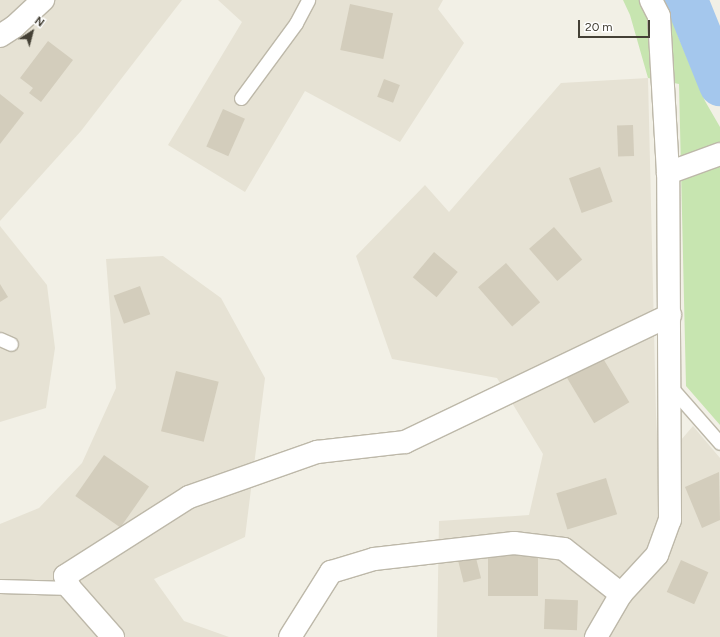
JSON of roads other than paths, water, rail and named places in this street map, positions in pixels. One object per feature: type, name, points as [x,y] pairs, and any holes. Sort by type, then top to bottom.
[{"type":"street","points":[[0,36],[14,26],[43,0]]},
{"type":"street","points":[[596,637],[621,594],[657,554],[670,520],[670,315],[667,264],[668,173],[663,109],[659,16],[651,0]]},
{"type":"street","points":[[668,173],[720,154]]},
{"type":"street","points":[[113,637],[70,588],[65,576],[189,497],[317,452],[405,442],[670,315]]},
{"type":"street","points":[[290,637],[331,572],[382,558],[514,543],[564,549],[621,594]]},
{"type":"lane","points":[[241,98],[296,23],[308,0]]},
{"type":"lane","points":[[670,385],[720,443]]},
{"type":"lane","points":[[0,586],[70,588]]},
{"type":"waterway","points":[[686,0],[720,84]]}]
